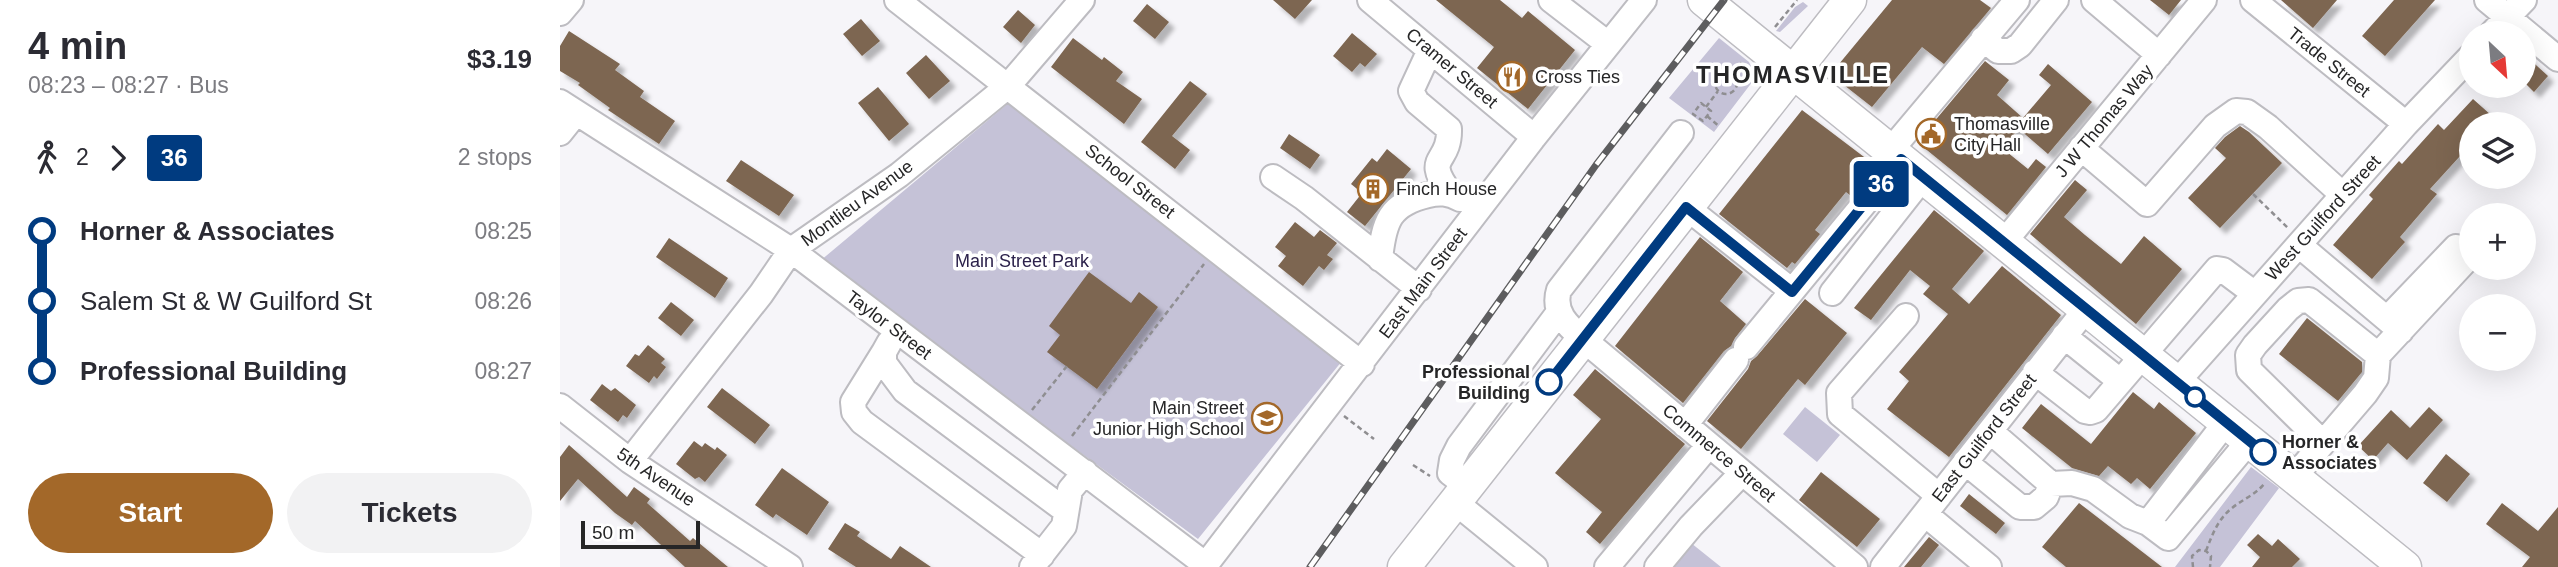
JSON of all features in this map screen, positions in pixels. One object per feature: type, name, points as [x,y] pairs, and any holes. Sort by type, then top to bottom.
[{"type":"main road","points":[[1704,0],[2406,567]]},
{"type":"main road","points":[[1404,567],[1850,0]]},
{"type":"street","points":[[560,13],[571,0]]},
{"type":"street","name":"School Street","points":[[898,0],[1362,364]]},
{"type":"street","name":"Montlieu Avenue","points":[[630,461],[761,294],[791,250],[899,175],[1008,86],[1082,0]]},
{"type":"street","name":"Cramer Street","points":[[1370,0],[1534,136]]},
{"type":"street","points":[[1551,0],[1608,44]]},
{"type":"street","name":"East Main Street","points":[[1205,566],[1534,136],[1644,0]]},
{"type":"street","points":[[1832,293],[1905,162],[1983,39],[2017,0]]},
{"type":"street","points":[[1983,39],[1998,51],[2011,51],[2020,45],[2056,0]]},
{"type":"street","points":[[2094,0],[2159,55]]},
{"type":"street","name":"J W Thomas Way","points":[[2004,242],[2204,0]]},
{"type":"street","name":"Trade Street","points":[[2253,0],[2406,124]]},
{"type":"street","points":[[2487,0],[2558,59]]},
{"type":"street","points":[[1430,50],[1411,91],[1417,102],[1449,129],[1445,150],[1436,166],[1437,176],[1450,193],[1478,211]]},
{"type":"street","name":"West Guilford Street","points":[[2177,382],[2406,124],[2459,69]]},
{"type":"street","points":[[560,134],[568,108]]},
{"type":"street","name":"Taylor Street","points":[[568,108],[791,250],[1205,566]]},
{"type":"street","points":[[2081,148],[2147,204],[2215,126],[2236,111],[2247,112],[2268,127],[2343,195]]},
{"type":"street","points":[[1535,567],[1461,494],[1450,473],[1452,460],[1459,446],[1559,312],[1556,299],[1559,290],[1681,133]]},
{"type":"street","points":[[1685,425],[1792,292],[1905,162]]},
{"type":"street","points":[[1273,177],[1304,198],[1419,289]]},
{"type":"street","points":[[1380,259],[1388,218],[1398,206],[1415,198],[1450,193]]},
{"type":"street","points":[[1686,207],[1792,292]]},
{"type":"street","points":[[2300,243],[2394,325]]},
{"type":"street","points":[[2287,471],[2323,443],[2365,394],[2376,378],[2378,355],[2394,325],[2459,244]]},
{"type":"street","points":[[2394,325],[2459,266]]},
{"type":"street","points":[[2035,372],[2085,411],[2096,410],[2217,269],[2223,270],[2248,302],[2265,333]]},
{"type":"street","points":[[2323,443],[2249,370],[2248,355],[2265,333],[2298,301],[2309,300],[2378,355]]},
{"type":"street","name":"East Guilford Street","points":[[1883,567],[2086,309]]},
{"type":"street","name":"Commerce Street","points":[[1559,312],[1568,326],[1583,339],[1855,567]]},
{"type":"street","points":[[1906,316],[1839,394],[1840,414],[1932,505],[1989,567]]},
{"type":"street","points":[[898,331],[853,402],[854,412],[862,422],[1037,561],[1064,526],[1070,490],[1085,472]]},
{"type":"street","points":[[2064,336],[2120,382]]},
{"type":"street","points":[[884,352],[884,363],[905,391],[1066,511]]},
{"type":"street","name":"5th Avenue","points":[[560,406],[630,461],[790,567]]},
{"type":"street","points":[[1990,431],[2051,484],[2072,483],[2093,489],[2130,516],[2148,523],[2168,538],[2238,432]]},
{"type":"street","points":[[1607,567],[1709,445]]},
{"type":"street","points":[[1965,462],[2020,507],[2034,507],[2046,497],[2051,484]]},
{"type":"street","points":[[1657,567],[1691,526],[1742,473]]},
{"type":"path","points":[[1759,45],[1797,0]]},
{"type":"path","points":[[1725,71],[1735,76],[1738,83],[1732,92],[1726,94],[1718,91],[1714,81],[1718,74],[1725,71]]},
{"type":"path","points":[[1706,107],[1718,91]]},
{"type":"path","points":[[1701,103],[1706,107],[1711,111],[1703,121],[1693,114],[1701,103]]},
{"type":"path","points":[[2253,194],[2300,243]]},
{"type":"path","points":[[1059,453],[1216,248]]},
{"type":"path","points":[[1022,424],[1067,366]]},
{"type":"path","points":[[1330,405],[1374,439]]},
{"type":"path","points":[[2206,551],[2216,527],[2234,506],[2287,471]]},
{"type":"path","points":[[2193,567],[2193,554],[2199,550],[2206,551],[2212,560],[2210,567]]},
{"type":"green space","points":[[1803,2],[1808,6],[1780,32],[1776,31],[1795,7]]},
{"type":"green space","points":[[1719,38],[1749,62],[1756,77],[1714,132],[1669,98]]},
{"type":"green space","name":"Main Street Park","points":[[1011,101],[1342,361],[1198,539],[820,261]]},
{"type":"green space","points":[[1805,407],[1840,435],[1817,462],[1783,434]]},
{"type":"green space","points":[[2251,467],[2279,488],[2220,567],[2175,567]]},
{"type":"green space","points":[[1691,543],[1721,567],[1671,567]]},
{"type":"building","points":[[1273,0],[1312,0],[1295,19]]},
{"type":"building","points":[[1436,0],[1500,0],[1522,18],[1528,11],[1575,50],[1528,109],[1477,68],[1494,47]]},
{"type":"building","points":[[1892,0],[1980,0],[1991,8],[1944,64],[1922,47],[1872,107],[1835,78],[1834,70]]},
{"type":"building","points":[[2150,0],[2181,0],[2169,15]]},
{"type":"building","points":[[2281,0],[2337,0],[2313,28]]},
{"type":"building","points":[[2394,0],[2435,0],[2385,56],[2362,36]]},
{"type":"building","points":[[1147,4],[1169,22],[1155,39],[1133,21]]},
{"type":"building","points":[[1018,10],[1035,25],[1021,43],[1003,27]]},
{"type":"building","points":[[861,19],[880,41],[862,56],[843,34]]},
{"type":"building","points":[[569,31],[620,64],[615,70],[644,91],[640,97],[675,121],[659,144],[608,110],[610,108],[578,85],[580,83],[560,71],[560,46]]},
{"type":"building","points":[[1352,33],[1377,54],[1365,67],[1360,63],[1352,72],[1333,56]]},
{"type":"building","points":[[1073,38],[1123,72],[1116,81],[1142,99],[1124,124],[1051,67]]},
{"type":"building","points":[[926,55],[950,81],[929,99],[906,73]]},
{"type":"building","points":[[1985,61],[2009,80],[1997,95],[2023,118],[2051,85],[2039,75],[2048,64],[2092,102],[2048,154],[2019,129],[2002,148],[2028,169],[2036,159],[2046,167],[2007,215],[1917,142]]},
{"type":"building","points":[[2536,65],[2548,76],[2536,90]]},
{"type":"building","points":[[1190,81],[1207,94],[1172,136],[1190,150],[1175,169],[1141,142]]},
{"type":"building","points":[[878,87],[909,124],[889,141],[858,103]]},
{"type":"building","points":[[2473,99],[2488,112],[2461,112]]},
{"type":"building","points":[[1802,110],[1876,166],[1851,196],[1846,192],[1815,230],[1820,234],[1795,264],[1792,262],[1787,268],[1719,214]]},
{"type":"building","points":[[2459,114],[2459,157],[2430,189],[2437,194],[2400,237],[2405,242],[2372,279],[2333,245],[2373,199],[2369,195],[2399,161],[2402,164],[2438,124],[2444,130]]},
{"type":"building","points":[[2240,126],[2282,163],[2220,228],[2188,198],[2226,158],[2215,148]]},
{"type":"building","points":[[1289,134],[1320,155],[1310,169],[1280,148]]},
{"type":"building","name":"Finch House","points":[[1387,149],[1411,169],[1365,226],[1347,212],[1362,193],[1351,184],[1372,158],[1377,162]]},
{"type":"building","points":[[741,160],[794,195],[779,216],[726,181]]},
{"type":"building","points":[[2075,180],[2087,190],[2064,217],[2085,235],[2121,264],[2144,236],[2182,269],[2136,324],[2030,234]]},
{"type":"building","points":[[1934,210],[1984,251],[1952,289],[1969,304],[2002,266],[2061,315],[1949,457],[1887,409],[1909,381],[1899,372],[1948,314],[1923,294],[1930,286],[1910,270],[1871,320],[1854,308]]},
{"type":"building","points":[[1295,222],[1314,237],[1320,230],[1337,243],[1327,255],[1333,259],[1324,270],[1319,266],[1303,286],[1278,266],[1286,256],[1275,247]]},
{"type":"building","points":[[1700,237],[1743,272],[1720,301],[1746,324],[1683,403],[1615,346]]},
{"type":"building","points":[[669,238],[728,278],[715,298],[656,257]]},
{"type":"building","points":[[1089,272],[1131,303],[1139,292],[1158,307],[1097,389],[1047,352],[1060,335],[1049,326]]},
{"type":"building","points":[[1805,299],[1847,333],[1805,385],[1798,379],[1741,449],[1707,421],[1748,369],[1751,361]]},
{"type":"building","points":[[671,302],[694,320],[681,336],[658,318]]},
{"type":"building","points":[[2307,318],[2362,362],[2362,372],[2338,401],[2279,354]]},
{"type":"building","points":[[648,345],[665,359],[661,363],[666,367],[657,379],[654,376],[649,383],[626,366],[635,354],[639,356]]},
{"type":"building","points":[[1595,369],[1685,444],[1600,544],[1586,532],[1602,512],[1555,473],[1601,419],[1573,395]]},
{"type":"building","points":[[602,384],[611,391],[615,388],[636,405],[627,418],[623,415],[618,422],[590,400]]},
{"type":"building","points":[[722,388],[770,425],[755,444],[707,407]]},
{"type":"building","points":[[2133,392],[2154,409],[2159,402],[2196,433],[2150,489],[2137,478],[2131,484],[2108,466],[2099,476],[2072,468],[2022,428],[2041,404],[2091,444]]},
{"type":"building","points":[[2429,407],[2443,420],[2407,460],[2388,443],[2373,460],[2358,446],[2391,410],[2410,428]]},
{"type":"building","points":[[694,441],[702,447],[705,443],[715,450],[717,447],[727,455],[705,482],[699,477],[695,479],[676,464]]},
{"type":"building","points":[[569,445],[627,497],[634,487],[650,499],[647,503],[690,541],[693,538],[728,567],[685,567],[635,521],[632,525],[615,513],[578,479],[560,501],[560,457]]},
{"type":"building","points":[[2446,454],[2470,474],[2447,502],[2423,483]]},
{"type":"building","points":[[782,468],[829,502],[807,535],[776,514],[773,518],[755,505]]},
{"type":"building","points":[[1821,472],[1880,519],[1857,547],[1799,500]]},
{"type":"building","points":[[1969,494],[2005,523],[1996,534],[1960,506]]},
{"type":"building","points":[[2079,503],[2162,567],[2066,567],[2042,547]]},
{"type":"building","points":[[2502,503],[2538,531],[2558,507],[2558,567],[2522,567],[2530,557],[2486,524]]},
{"type":"building","points":[[845,523],[860,532],[857,536],[891,559],[900,546],[931,567],[856,567],[828,549]]},
{"type":"building","points":[[2258,534],[2272,546],[2278,539],[2300,559],[2292,567],[2252,567],[2260,557],[2247,545]]},
{"type":"building","points":[[1929,537],[1939,545],[1921,567],[1904,567]]},
{"type":"railway","points":[[1310,567],[1596,165],[1724,0]]},
{"type":"bus line","name":"36","points":[[1549,382],[1686,207],[1792,292],[1901,159],[2263,452]]},
{"type":"place","name":"Cross Ties","points":[[1512,77]]},
{"type":"place","name":"Thomasville City Hall","points":[[1931,134]]},
{"type":"place","name":"Finch House","points":[[1373,189]]},
{"type":"place","name":"Professional Building","points":[[1549,382]]},
{"type":"place","name":"Main Street Junior High School","points":[[1267,418]]},
{"type":"place","name":"Horner & Associates","points":[[2263,452]]},
{"type":"district","name":"THOMASVILLE","points":[[1793,75]]}]
